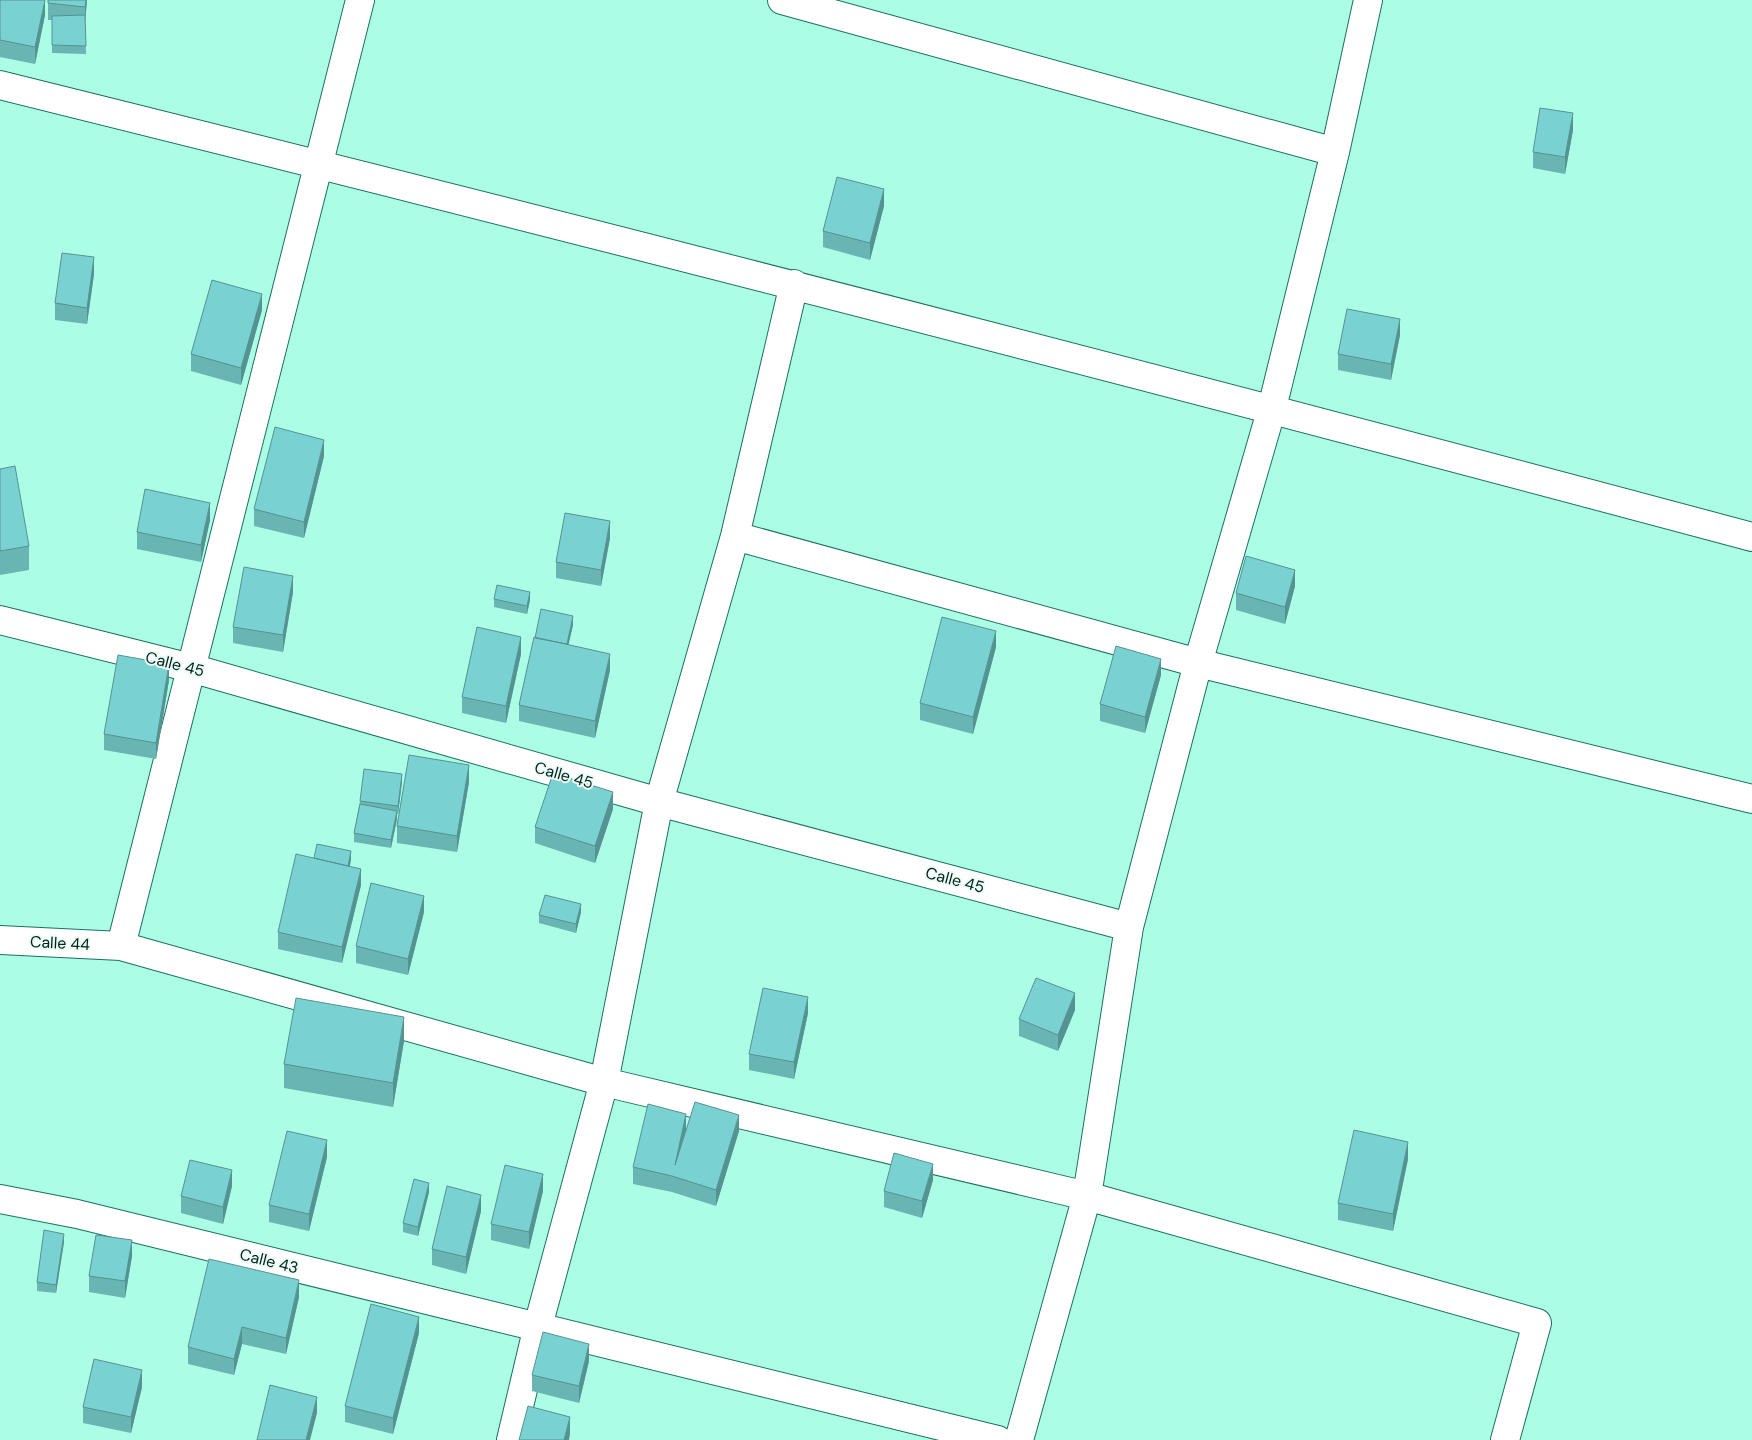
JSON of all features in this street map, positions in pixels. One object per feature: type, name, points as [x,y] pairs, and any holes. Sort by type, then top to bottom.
[{"type":"street","points":[[121,946],[360,0]]},
{"type":"street","points":[[782,0],[1335,152]]},
{"type":"street","points":[[1019,1440],[1087,1196],[1129,927],[1198,663],[1272,408],[1335,152],[1368,0]]},
{"type":"street","points":[[0,85],[794,284],[1272,408],[1752,537]]},
{"type":"street","points":[[511,1440],[538,1326],[604,1082],[659,802],[735,536],[794,284]]},
{"type":"street","points":[[735,536],[1198,663],[1752,799]]},
{"type":"street","name":"Calle 45","points":[[0,620],[191,668],[659,802],[1129,927]]},
{"type":"street","name":"Calle 44","points":[[0,940],[121,946],[604,1082],[1087,1196],[1537,1323],[1505,1440]]},
{"type":"street","name":"Calle 43","points":[[0,1199],[77,1214],[998,1440]]},
{"type":"building","points":[[0,0],[45,0],[35,47],[0,40]]},
{"type":"building","points":[[48,0],[86,0],[85,7],[48,3]]},
{"type":"building","points":[[85,15],[86,46],[52,45],[52,16]]},
{"type":"building","points":[[1540,108],[1573,113],[1565,157],[1533,152]]},
{"type":"building","points":[[837,177],[884,189],[870,243],[823,231]]},
{"type":"building","points":[[62,253],[94,257],[87,308],[55,303]]},
{"type":"building","points":[[212,280],[262,294],[241,368],[191,354]]},
{"type":"building","points":[[1347,309],[1400,319],[1391,364],[1338,354]]},
{"type":"building","points":[[275,427],[324,440],[304,522],[254,509]]},
{"type":"building","points":[[15,466],[29,546],[0,551],[0,469]]},
{"type":"building","points":[[145,489],[210,503],[201,545],[137,532]]},
{"type":"building","points":[[565,513],[610,521],[601,570],[556,562]]},
{"type":"building","points":[[1246,556],[1295,570],[1285,607],[1236,593]]},
{"type":"building","points":[[244,567],[293,576],[283,635],[233,627]]},
{"type":"building","points":[[497,585],[530,592],[527,606],[494,599]]},
{"type":"building","points":[[541,609],[573,616],[567,644],[535,638]]},
{"type":"building","points":[[942,617],[996,631],[973,717],[920,703]]},
{"type":"building","points":[[477,627],[521,637],[506,706],[462,697]]},
{"type":"building","points":[[534,637],[610,654],[595,721],[519,705]]},
{"type":"building","points":[[1116,646],[1161,659],[1145,717],[1100,704]]},
{"type":"building","points":[[118,655],[169,664],[156,743],[104,734]]},
{"type":"building","points":[[409,755],[469,765],[457,836],[397,826]]},
{"type":"building","points":[[364,769],[402,774],[398,806],[360,801]]},
{"type":"building","points":[[553,773],[613,792],[595,846],[535,827]]},
{"type":"building","points":[[360,804],[397,811],[391,840],[354,833]]},
{"type":"building","points":[[317,844],[351,851],[348,866],[314,858]]},
{"type":"building","points":[[296,854],[361,869],[342,947],[278,932]]},
{"type":"building","points":[[371,883],[424,896],[408,959],[356,946]]},
{"type":"building","points":[[545,895],[581,904],[576,924],[539,915]]},
{"type":"building","points":[[1036,978],[1075,993],[1058,1035],[1019,1019]]},
{"type":"building","points":[[763,988],[808,997],[794,1062],[749,1054]]},
{"type":"building","points":[[296,998],[404,1017],[393,1083],[284,1064]]},
{"type":"building","points":[[695,1102],[739,1115],[716,1190],[672,1176],[633,1167],[648,1104],[686,1114],[675,1165]]},
{"type":"building","points":[[1354,1130],[1408,1142],[1393,1214],[1338,1203]]},
{"type":"building","points":[[287,1131],[327,1140],[309,1214],[269,1205]]},
{"type":"building","points":[[894,1153],[933,1164],[922,1201],[884,1191]]},
{"type":"building","points":[[190,1160],[232,1170],[223,1207],[181,1196]]},
{"type":"building","points":[[505,1165],[543,1174],[529,1232],[491,1224]]},
{"type":"building","points":[[414,1179],[429,1183],[418,1227],[403,1223]]},
{"type":"building","points":[[447,1186],[481,1195],[466,1257],[432,1249]]},
{"type":"building","points":[[44,1230],[64,1234],[56,1285],[37,1282]]},
{"type":"building","points":[[96,1235],[132,1240],[125,1281],[89,1276]]},
{"type":"building","points":[[209,1259],[299,1280],[286,1338],[242,1327],[234,1359],[188,1347]]},
{"type":"building","points":[[371,1304],[419,1317],[393,1418],[345,1406]]},
{"type":"building","points":[[543,1332],[589,1344],[579,1386],[532,1375]]},
{"type":"building","points":[[94,1359],[142,1370],[131,1417],[83,1407]]},
{"type":"building","points":[[270,1385],[317,1397],[306,1440],[257,1440]]},
{"type":"building","points":[[528,1406],[570,1417],[564,1440],[519,1440]]}]
